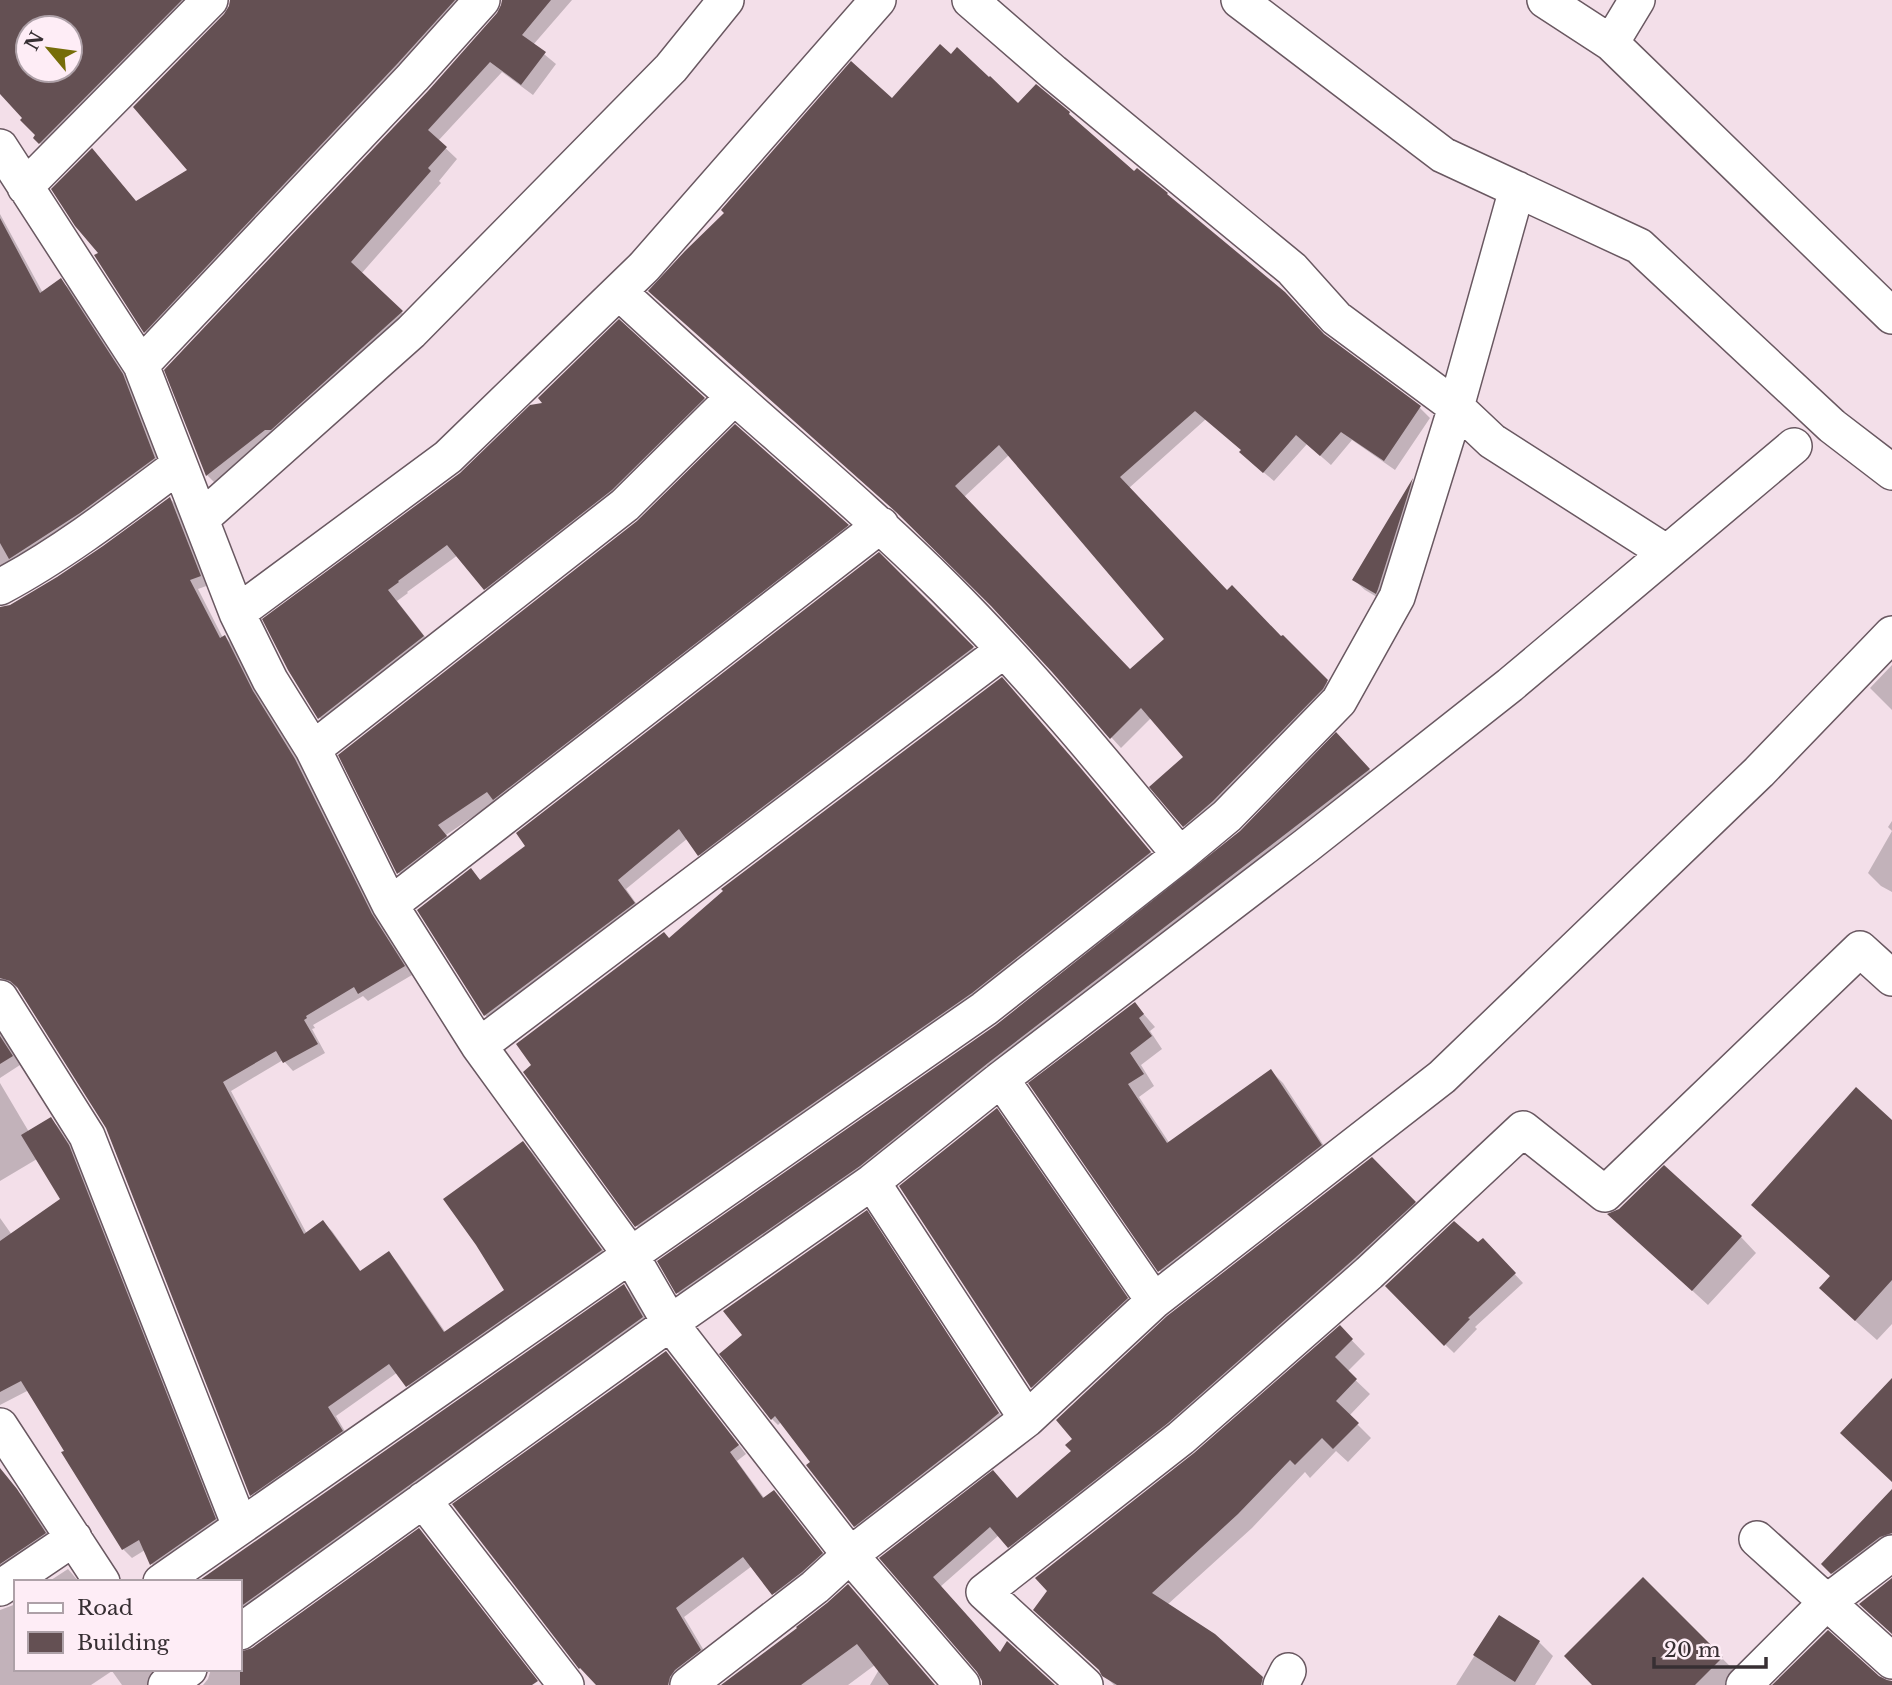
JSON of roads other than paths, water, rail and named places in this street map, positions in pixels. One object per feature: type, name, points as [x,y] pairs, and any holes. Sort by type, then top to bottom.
[{"type":"street","points":[[25,187],[210,0]]},
{"type":"street","points":[[141,365],[414,77],[482,0]]},
{"type":"street","points":[[201,519],[411,332],[671,68],[726,0]]},
{"type":"street","points":[[237,613],[449,457],[644,267],[878,0]]},
{"type":"street","points":[[970,0],[1292,269],[1336,318],[1456,407],[1492,441],[1667,553]]},
{"type":"street","points":[[1240,0],[1443,155],[1639,246],[1832,426],[1892,472]]},
{"type":"street","points":[[1545,0],[1611,43],[1892,316]]},
{"type":"street","points":[[1611,43],[1637,0]]},
{"type":"street","points":[[0,147],[141,365],[237,613],[270,680],[313,749],[390,905],[479,1046],[630,1254],[670,1323],[850,1555],[962,1685]]},
{"type":"street","points":[[164,1580],[984,1009],[1227,816],[1339,701],[1397,597],[1456,407],[1517,189]]},
{"type":"street","points":[[618,292],[881,525],[947,590],[1088,743],[1180,855]]},
{"type":"street","points":[[313,749],[625,505],[734,397]]},
{"type":"street","points":[[242,1631],[670,1323],[872,1182],[1000,1079],[1489,702],[1794,446]]},
{"type":"street","points":[[0,587],[126,505],[179,465]]},
{"type":"street","points":[[390,905],[881,525]]},
{"type":"street","points":[[688,1685],[815,1587],[850,1555],[1027,1419],[1154,1301],[1441,1077],[1759,772],[1892,634]]},
{"type":"street","points":[[479,1046],[1004,650]]},
{"type":"street","points":[[1085,1685],[984,1592],[1181,1438],[1369,1273],[1523,1129],[1605,1194],[1860,949],[1892,978]]},
{"type":"street","points":[[0,998],[86,1136],[240,1526]]},
{"type":"street","points":[[1000,1079],[1154,1301]]},
{"type":"street","points":[[872,1182],[1027,1419]]},
{"type":"street","points":[[0,1426],[101,1580]]},
{"type":"street","points":[[423,1500],[566,1685]]},
{"type":"street","points":[[0,1588],[74,1538]]},
{"type":"street","points":[[1757,1539],[1892,1661]]},
{"type":"street","points":[[1744,1685],[1826,1603],[1892,1553]]}]
